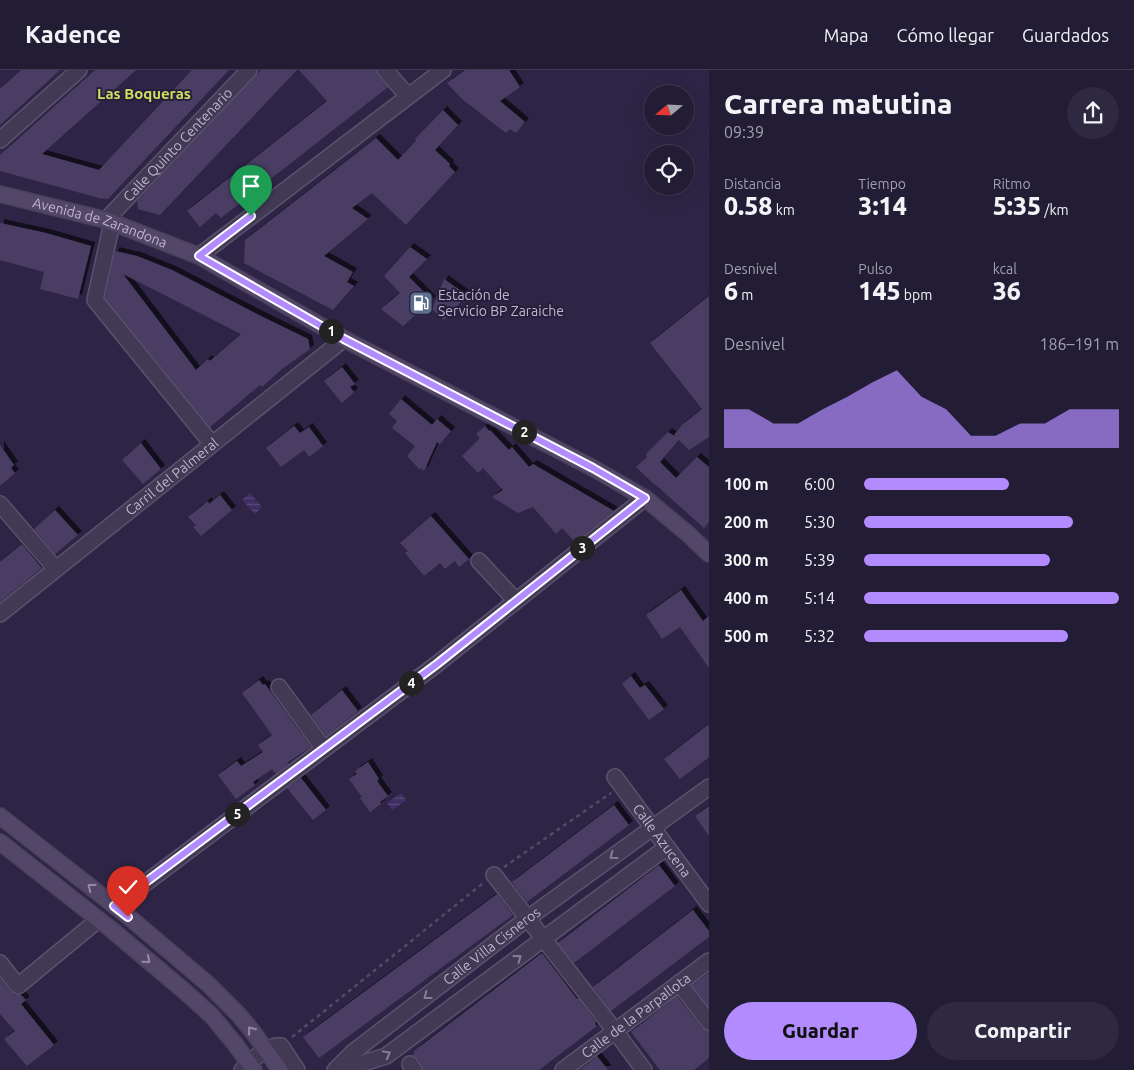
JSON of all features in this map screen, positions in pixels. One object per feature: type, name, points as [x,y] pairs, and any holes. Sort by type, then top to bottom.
[{"type":"street","points":[[0,140],[79,70]]},
{"type":"street","name":"Calle Quinto Centenario","points":[[109,221],[249,70]]},
{"type":"street","points":[[385,70],[408,96]]},
{"type":"street","points":[[199,256],[443,70]]},
{"type":"street","name":"Avenida de Zarandona","points":[[0,194],[109,221],[199,256],[344,339],[584,463],[645,498],[709,554]]},
{"type":"street","points":[[109,221],[95,300],[212,444]]},
{"type":"street","name":"Carril del Palmeral","points":[[0,614],[344,339]]},
{"type":"street","points":[[114,906],[437,664],[645,498]]},
{"type":"street","points":[[0,504],[56,569]]},
{"type":"street","points":[[479,561],[516,601]]},
{"type":"street","points":[[279,687],[324,749]]},
{"type":"street","name":"Calle Azucena","points":[[618,782],[709,904]]},
{"type":"street","name":"Calle Villa Cisneros","points":[[335,1070],[352,1053],[528,918],[709,787]]},
{"type":"street","points":[[0,816],[114,906],[208,984],[239,1015],[280,1070]]},
{"type":"street","points":[[0,842],[98,920],[212,1016],[235,1044],[248,1068],[265,1050],[275,1045],[281,1046],[297,1070]]},
{"type":"street","name":"Calle Villa Cisneros","points":[[341,1070],[386,1056],[667,847]]},
{"type":"street","points":[[494,874],[644,1070]]},
{"type":"street","points":[[0,963],[18,986],[98,920]]},
{"type":"street","name":"Calle de la Parpallota","points":[[563,1070],[709,961]]},
{"type":"street","points":[[679,983],[709,1022]]},
{"type":"path","points":[[281,1046],[494,874],[618,782]]},
{"type":"shaded area","points":[[250,493],[262,507],[255,514],[242,500]]},
{"type":"shaded area","points":[[401,793],[406,800],[392,810],[387,803]]},
{"type":"building","points":[[21,70],[60,70],[0,125],[0,89]]},
{"type":"building","points":[[95,70],[136,70],[42,154],[99,170],[192,70],[229,70],[108,199],[0,171],[0,155]]},
{"type":"building","points":[[261,70],[297,70],[160,215],[138,209],[137,201]]},
{"type":"building","points":[[299,70],[376,70],[378,76],[388,87],[221,218],[216,213],[200,227],[187,211],[327,101]]},
{"type":"building","points":[[465,70],[509,70],[520,87],[500,101],[525,122],[516,133],[510,129],[506,133],[462,99],[447,83]]},
{"type":"building","points":[[443,110],[458,125],[435,150],[450,164],[449,166],[455,172],[406,225],[372,193],[352,208],[368,219],[324,256],[353,272],[347,282],[354,286],[333,310],[244,263],[245,240],[376,138],[398,160]]},
{"type":"building","points":[[0,223],[46,233],[91,246],[78,299],[40,289],[44,272],[0,260]]},
{"type":"building","points":[[410,247],[427,259],[409,277],[432,300],[403,326],[381,309],[400,293],[384,276]]},
{"type":"building","points":[[115,251],[137,256],[172,270],[308,339],[310,349],[282,369],[262,387],[260,385],[210,427],[105,298]],"holes":[[[123,274],[241,334],[210,361],[208,359],[196,370]]]},
{"type":"building","points":[[444,279],[464,293],[465,298],[444,320],[432,309]]},
{"type":"building","points":[[709,296],[709,437],[689,450],[679,440],[660,462],[676,478],[697,457],[709,467],[709,522],[704,528],[636,467],[668,432],[676,437],[674,435],[682,425],[702,409],[650,343]]},
{"type":"building","points":[[342,367],[355,384],[350,387],[354,392],[342,403],[324,381]]},
{"type":"building","points":[[401,399],[432,425],[437,419],[451,431],[440,444],[437,442],[424,471],[421,468],[420,470],[407,456],[415,446],[392,428],[397,421],[389,414]]},
{"type":"building","points":[[294,426],[300,433],[309,427],[323,446],[309,457],[304,450],[281,467],[266,448]]},
{"type":"building","points":[[485,426],[509,450],[512,447],[529,467],[533,464],[614,511],[575,542],[562,528],[556,534],[533,507],[518,513],[492,497],[503,490],[483,468],[478,473],[462,456],[480,438],[476,434]]},
{"type":"building","points":[[141,443],[161,469],[143,484],[122,460]]},
{"type":"building","points":[[0,445],[14,465],[11,468],[15,473],[0,486]]},
{"type":"building","points":[[220,495],[232,510],[201,536],[193,527],[196,525],[188,517],[208,501],[209,504]]},
{"type":"building","points":[[55,510],[78,535],[55,554],[34,529]]},
{"type":"building","points":[[431,516],[469,559],[459,567],[455,561],[445,569],[440,563],[424,576],[405,553],[408,551],[400,543]]},
{"type":"building","points":[[22,544],[42,568],[0,602],[0,562]]},
{"type":"building","points":[[681,590],[703,621],[709,616],[709,668],[680,627],[662,639],[646,615]]},
{"type":"building","points":[[631,676],[640,688],[645,685],[664,709],[649,720],[622,684]]},
{"type":"building","points":[[259,680],[263,685],[265,684],[311,747],[288,762],[276,774],[272,769],[253,782],[255,785],[236,799],[218,775],[237,761],[241,766],[263,752],[258,745],[272,735],[242,693]]},
{"type":"building","points":[[342,690],[358,711],[326,736],[311,715]]},
{"type":"building","points":[[709,724],[709,757],[680,779],[664,759]]},
{"type":"building","points":[[368,762],[379,779],[377,781],[388,796],[370,812],[349,779],[357,774],[355,771]]},
{"type":"building","points":[[301,778],[326,810],[313,820],[287,788]]},
{"type":"building","points":[[614,805],[629,825],[527,902],[512,882]]},
{"type":"building","points":[[709,806],[709,836],[695,816]]},
{"type":"building","points":[[659,865],[675,886],[574,963],[558,943]]},
{"type":"building","points":[[497,894],[513,915],[319,1058],[303,1037]]},
{"type":"building","points":[[693,910],[709,931],[709,937],[611,1011],[593,987]]},
{"type":"building","points":[[542,953],[578,998],[597,1026],[539,1070],[423,1070],[418,1059],[412,1055],[415,1053],[414,1051]]},
{"type":"building","points":[[709,973],[709,1007],[692,985]]},
{"type":"building","points":[[0,978],[11,992],[15,995],[21,995],[26,1000],[21,1004],[54,1045],[27,1066],[4,1039],[15,1031],[0,1014]]},
{"type":"building","points":[[677,996],[702,1028],[709,1031],[709,1058],[694,1070],[660,1070],[631,1032]]},
{"type":"building","points":[[597,1056],[608,1070],[580,1070]]},
{"type":"place","name":"Estación de Servicio BP Zaraiche","points":[[421,303]]},
{"type":"district","name":"Las Boqueras","points":[[144,93]]},
{"type":"route","points":[[128,917],[114,906],[437,664],[645,498],[593,468],[344,339],[199,256],[251,216]]}]
